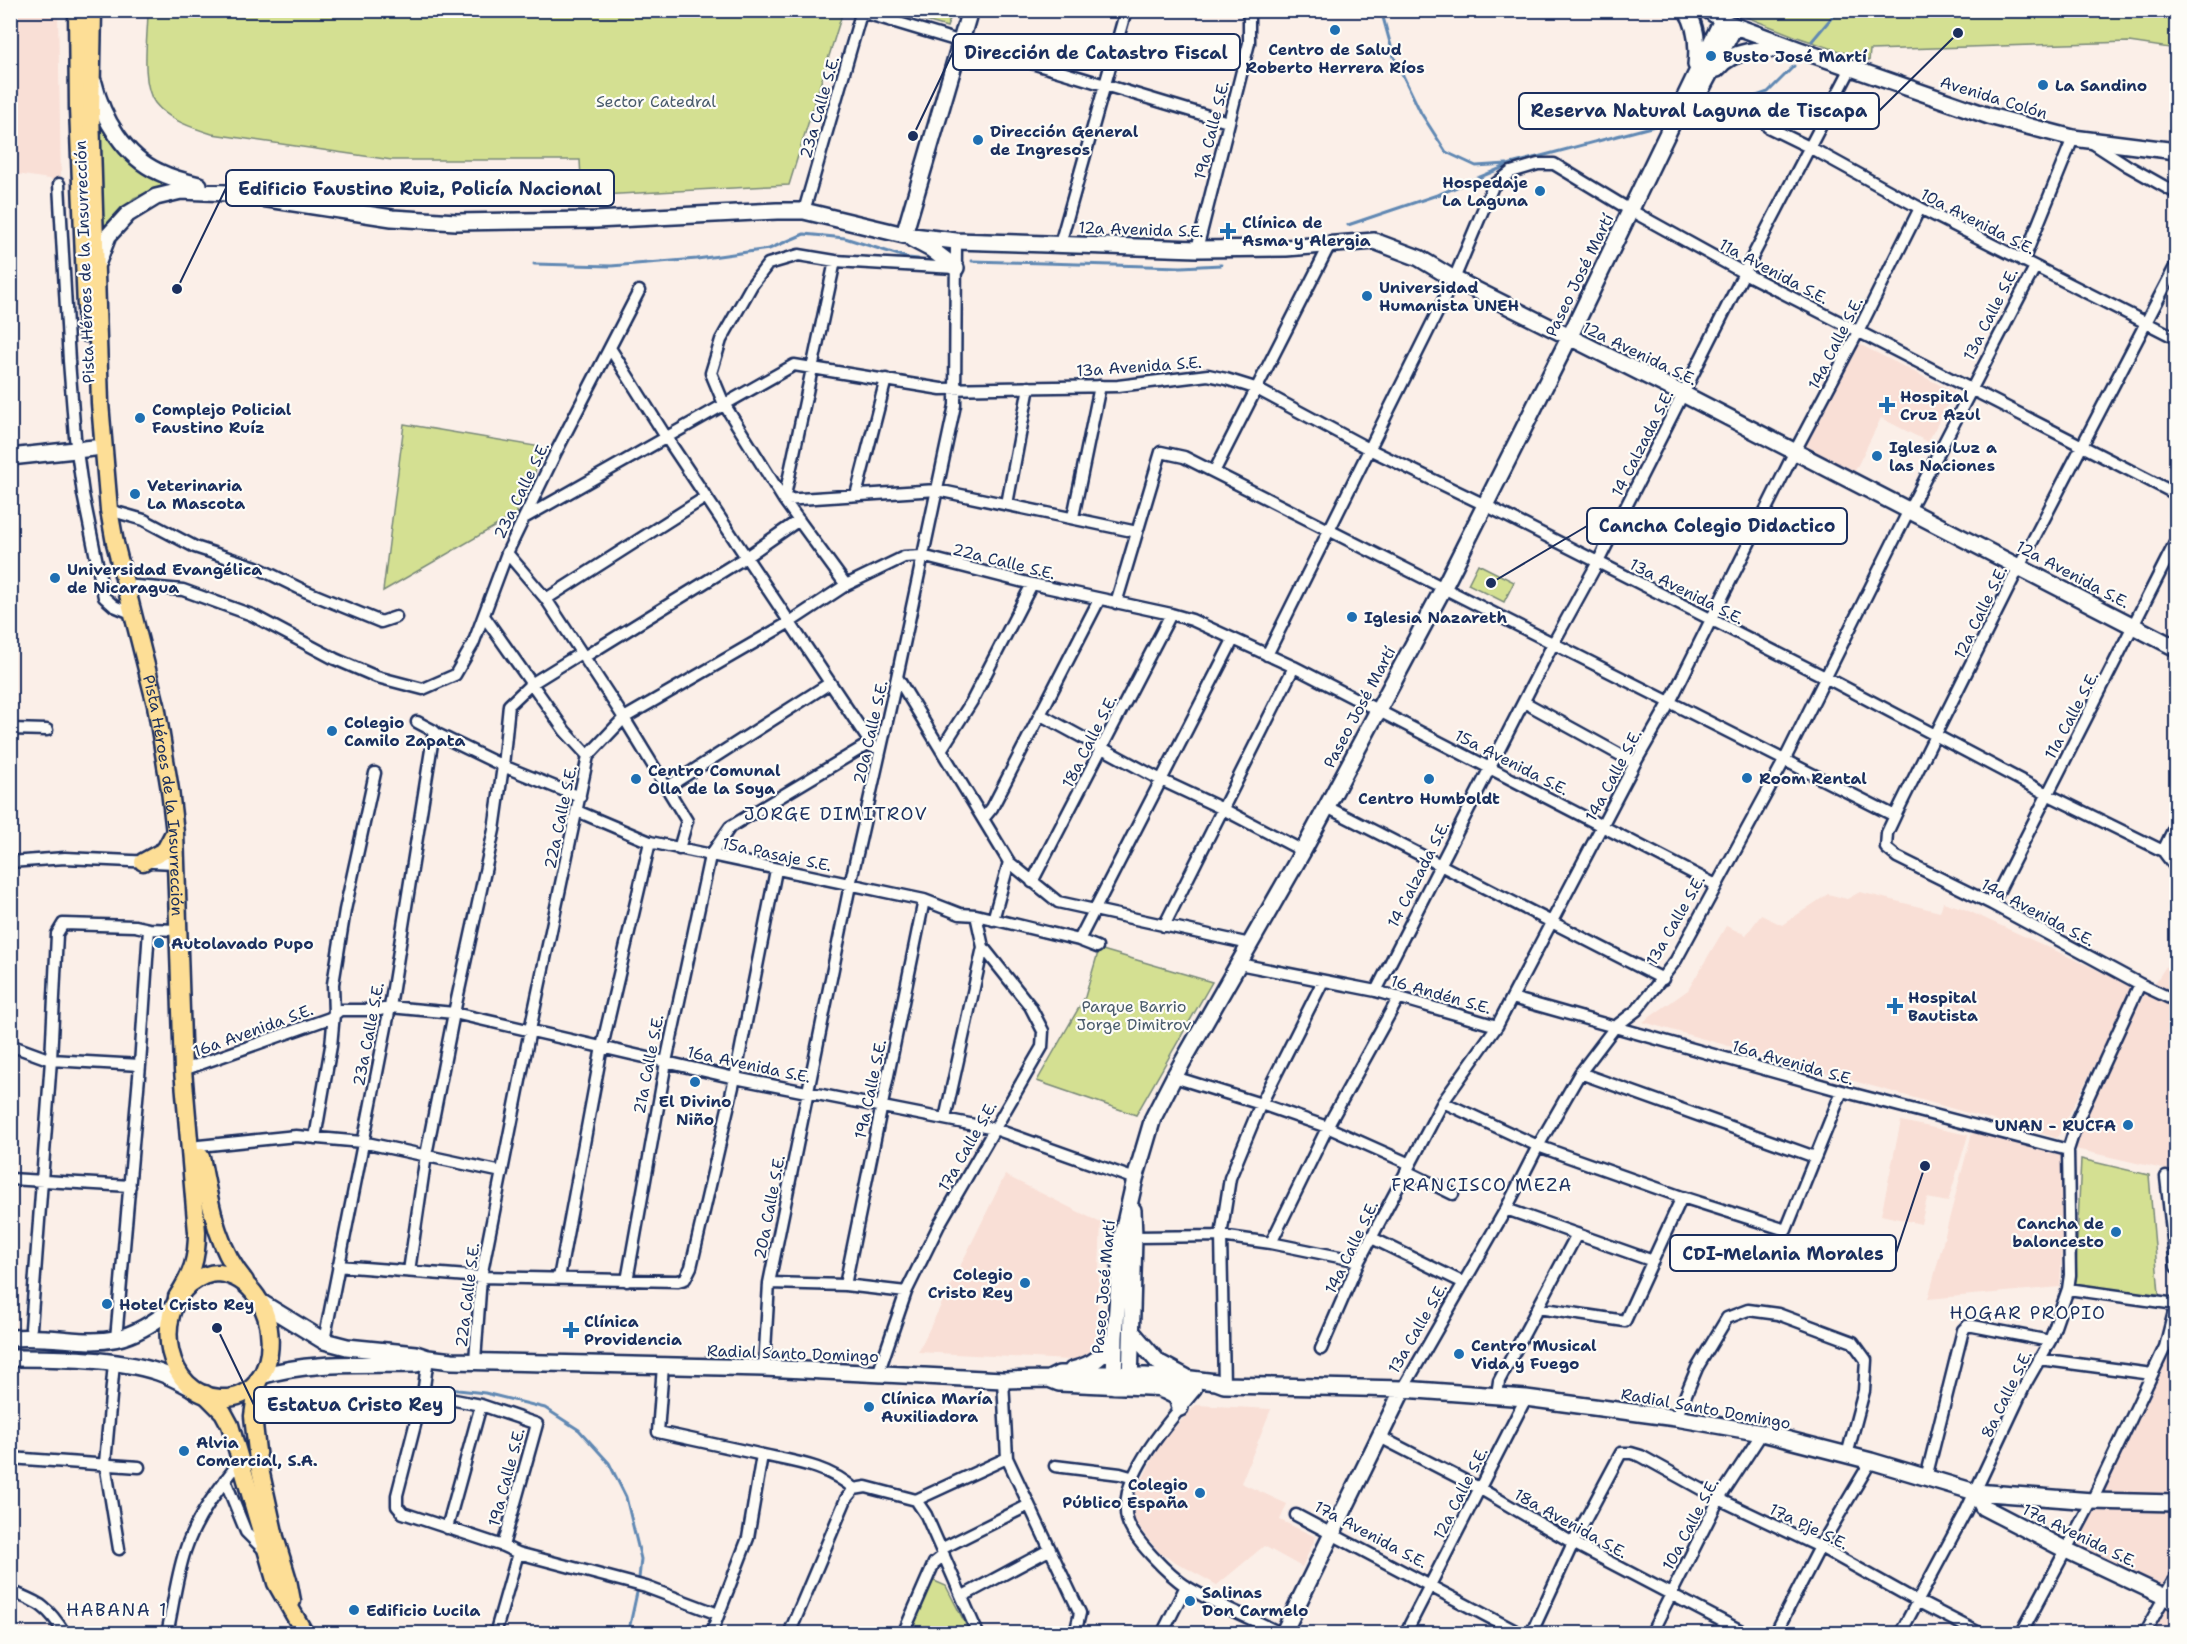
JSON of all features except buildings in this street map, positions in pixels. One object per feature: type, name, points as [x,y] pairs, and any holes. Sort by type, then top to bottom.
[{"type":"main road","name":"Pista Héroes de la Insurrección","points":[[77,10],[78,120],[87,346],[85,449]]},
{"type":"main road","name":"Pista Héroes de la Insurrección","points":[[93,10],[91,113],[99,387],[109,510],[124,585],[156,705],[175,833],[184,1077],[195,1193],[197,1246],[192,1274],[175,1302]]},
{"type":"main road","points":[[956,257],[931,249],[904,235],[970,10]]},
{"type":"main road","points":[[1686,10],[1696,39],[1695,74]]},
{"type":"main road","name":"Avenida Colón","points":[[1708,10],[1729,23],[1797,50],[1989,116],[2081,139],[2176,151]]},
{"type":"main road","name":"Paseo José Martí","points":[[1114,1380],[1122,1236],[1133,1185],[1153,1118],[1303,851],[1444,587],[1666,140],[1695,74],[1729,23]]},
{"type":"main road","name":"Paseo José Martí","points":[[1666,140],[1702,88],[1729,23]]},
{"type":"main road","points":[[1702,88],[1721,64],[1734,55],[1768,49],[1797,50]]},
{"type":"main road","name":"12a Avenida S.E.","points":[[92,75],[96,93],[110,122],[122,141],[140,160],[163,174],[228,193]]},
{"type":"main road","name":"12a Avenida S.E.","points":[[96,268],[99,254],[108,236],[128,214],[164,194],[181,190],[228,193],[392,218],[446,222],[595,220],[777,210],[804,211],[904,235],[956,257],[1060,244],[1197,249],[1268,248],[1374,241],[1419,258],[1454,279],[1795,451],[2176,648]]},
{"type":"main road","points":[[85,449],[98,441],[95,405],[99,387]]},
{"type":"main road","points":[[10,457],[85,449],[99,452],[109,510]]},
{"type":"main road","points":[[143,862],[165,850],[175,833]]},
{"type":"main road","name":"Pista Héroes de la Insurrección","points":[[184,1077],[210,1200],[222,1243],[233,1266],[257,1297]]},
{"type":"main road","name":"Paseo José Martí","points":[[1130,1381],[1133,1185]]},
{"type":"main road","points":[[10,1338],[97,1342],[139,1332],[175,1302],[197,1279],[215,1273],[232,1276],[257,1297],[268,1323],[270,1338],[268,1359],[260,1378],[253,1416],[258,1460],[294,1613]]},
{"type":"main road","name":"Radial Santo Domingo","points":[[257,1297],[324,1341],[347,1347],[416,1354],[428,1358],[764,1368],[1003,1380],[1054,1376],[1194,1384]]},
{"type":"main road","points":[[175,1302],[168,1329],[171,1353],[181,1375],[227,1417],[276,1583],[305,1634]]},
{"type":"main road","points":[[1132,1332],[1158,1362],[1194,1384]]},
{"type":"main road","points":[[1054,1376],[1082,1367],[1101,1357],[1115,1337]]},
{"type":"main road","points":[[10,1358],[114,1363],[158,1372],[200,1392],[221,1398],[236,1396],[250,1388],[260,1378]]},
{"type":"main road","name":"Radial Santo Domingo","points":[[260,1378],[289,1368],[326,1365],[416,1364],[428,1358]]},
{"type":"main road","name":"Radial Santo Domingo","points":[[1130,1381],[1158,1388],[1216,1382],[1224,1385],[1404,1389],[1526,1398],[1676,1418],[1762,1433],[1871,1461],[1975,1492],[2092,1501],[2176,1503]]},
{"type":"main road","points":[[1158,1388],[1177,1397],[1180,1408]]},
{"type":"main road","name":"13a Calle S.E.","points":[[1283,1634],[1404,1389]]},
{"type":"main road","name":"17a Avenida S.E.","points":[[1975,1492],[1983,1507],[2066,1550],[2171,1599]]},
{"type":"street","points":[[1060,244],[1126,10]]},
{"type":"street","points":[[862,11],[1228,123]]},
{"type":"street","name":"23a Calle S.E.","points":[[804,211],[862,11]]},
{"type":"street","name":"19a Calle S.E.","points":[[1197,249],[1249,43],[1248,14]]},
{"type":"street","name":"14 Calzada S.E.","points":[[1376,991],[1851,68]]},
{"type":"street","name":"10a Avenida S.E.","points":[[1768,127],[2034,267],[2176,338]]},
{"type":"street","points":[[2081,139],[2176,193]]},
{"type":"street","name":"13a Calle S.E.","points":[[2023,261],[2081,139]]},
{"type":"street","name":"11a Avenida S.E.","points":[[1454,279],[1493,186],[1511,172],[1538,164],[1554,164],[1630,210],[1744,273],[2176,494]]},
{"type":"street","points":[[59,184],[69,362],[85,449],[83,494],[104,597],[114,606],[131,613]]},
{"type":"street","name":"14a Calle S.E.","points":[[1321,1349],[1359,1261],[1443,1102],[1497,1026],[1635,763],[1670,702],[1795,451],[1920,208]]},
{"type":"street","points":[[1214,472],[1330,244]]},
{"type":"street","points":[[846,585],[784,500],[724,404],[711,373],[721,340],[752,285],[768,264],[799,255],[835,261],[956,257]]},
{"type":"street","name":"20a Calle S.E.","points":[[764,1368],[770,1283],[850,885],[880,757],[955,405],[956,257]]},
{"type":"street","points":[[784,500],[835,261]]},
{"type":"street","name":"12a Calle S.E.","points":[[1886,848],[1887,833],[1935,735],[2019,567],[2176,265]]},
{"type":"street","name":"13a Calle S.E.","points":[[1404,1389],[1580,1073],[1615,1027],[1637,1010],[1676,960],[1784,761],[1909,510],[2034,267]]},
{"type":"street","points":[[1267,655],[1328,528],[1454,279]]},
{"type":"street","name":"23a Calle S.E.","points":[[124,585],[183,590],[252,615],[335,659],[377,677],[423,689],[455,675],[473,644],[507,553],[639,291]]},
{"type":"street","points":[[610,348],[666,437],[880,757]]},
{"type":"street","name":"13a Avenida S.E.","points":[[524,518],[794,365],[941,389],[1100,386],[1208,375],[1255,388],[1369,449],[1825,677],[2047,794],[2163,851],[2176,868]]},
{"type":"street","points":[[856,495],[886,379]]},
{"type":"street","points":[[1072,517],[1100,386]]},
{"type":"street","points":[[1007,504],[1029,387]]},
{"type":"street","points":[[1116,603],[1161,452],[1184,457],[1895,816]]},
{"type":"street","points":[[784,500],[937,490],[1137,532]]},
{"type":"street","points":[[546,599],[706,497]]},
{"type":"street","points":[[109,510],[144,520],[195,547],[256,567],[305,591],[381,622],[396,617]]},
{"type":"street","points":[[409,1272],[426,1155],[494,830],[503,766],[508,705],[531,684],[746,557],[799,520]]},
{"type":"street","name":"11a Calle S.E.","points":[[1992,904],[2176,541]]},
{"type":"street","points":[[507,553],[546,599],[624,718],[687,821],[679,849]]},
{"type":"street","name":"22a Calle S.E.","points":[[475,1361],[481,1277],[588,756],[624,718],[789,622],[846,585],[904,557],[922,556],[1100,600],[1171,614],[1192,620],[1233,640]]},
{"type":"street","points":[[941,750],[972,701],[1032,584]]},
{"type":"street","points":[[983,819],[992,808],[1100,600]]},
{"type":"street","name":"18a Calle S.E.","points":[[1032,882],[1171,614]]},
{"type":"street","points":[[484,616],[565,731],[588,756]]},
{"type":"street","points":[[1079,940],[1233,640]]},
{"type":"street","name":"15a Avenida S.E.","points":[[1233,640],[1294,667],[1378,709],[1716,885]]},
{"type":"street","points":[[1164,926],[1294,667]]},
{"type":"street","points":[[897,677],[1009,862],[1058,902],[1250,944]]},
{"type":"street","points":[[666,788],[830,683]]},
{"type":"street","points":[[1524,702],[1635,763]]},
{"type":"street","points":[[1041,715],[1161,780],[1303,851]]},
{"type":"street","points":[[417,722],[503,766],[580,797]]},
{"type":"street","points":[[10,729],[47,730]]},
{"type":"street","name":"23a Calle S.E.","points":[[324,1341],[390,1007],[434,730]]},
{"type":"street","points":[[710,856],[730,827],[870,743]]},
{"type":"street","points":[[315,1138],[332,1046],[333,984],[375,773]]},
{"type":"street","points":[[1327,807],[1663,979]]},
{"type":"street","name":"15a Pasaje S.E.","points":[[576,811],[650,842],[924,900],[960,914],[976,915],[1079,940],[1097,947]]},
{"type":"street","points":[[2163,851],[2176,824]]},
{"type":"street","points":[[559,1278],[602,1047],[650,842]]},
{"type":"street","name":"14a Avenida S.E.","points":[[1886,848],[1897,857],[1992,904],[2176,1001]]},
{"type":"street","name":"21a Calle S.E.","points":[[627,1281],[666,1062],[710,856]]},
{"type":"street","points":[[10,862],[65,858],[175,863]]},
{"type":"street","points":[[993,920],[1009,862]]},
{"type":"street","points":[[338,1266],[481,1277],[627,1281],[685,1279],[691,1268],[735,1078],[776,870]]},
{"type":"street","name":"19a Calle S.E.","points":[[845,1285],[924,900]]},
{"type":"street","points":[[945,1119],[982,948],[976,915]]},
{"type":"street","points":[[31,1328],[51,1060],[57,934],[63,924],[177,930]]},
{"type":"street","points":[[116,1339],[140,1065],[149,929]]},
{"type":"street","name":"17a Calle S.E.","points":[[878,1374],[906,1292],[939,1225],[1042,1047],[1043,1031],[1030,1006],[982,948]]},
{"type":"street","points":[[1239,964],[1376,991]]},
{"type":"street","points":[[1224,1385],[1221,1236],[1230,1178],[1261,1104],[1323,981]]},
{"type":"street","name":"8a Calle S.E.","points":[[1900,1634],[1975,1492],[2039,1359],[2050,1341],[2068,1289],[2070,1275],[2068,1150],[2078,1119],[2140,984]]},
{"type":"street","name":"16 Andén S.E.","points":[[1376,991],[1497,1026]]},
{"type":"street","points":[[1271,1243],[1327,1127],[1399,997]]},
{"type":"street","name":"16a Avenida S.E.","points":[[1512,998],[1842,1091],[2068,1150]]},
{"type":"street","name":"16a Avenida S.E.","points":[[184,1077],[330,1018],[340,1010],[380,1010],[390,1007],[454,1013],[735,1078],[995,1129],[1133,1185]]},
{"type":"street","points":[[10,1045],[51,1060],[140,1065]]},
{"type":"street","points":[[1580,1073],[1815,1157]]},
{"type":"street","points":[[1174,1077],[1327,1127],[1408,1167],[1453,1194]]},
{"type":"street","points":[[1443,1102],[1538,1146],[1682,1197],[1786,1230],[1842,1091]]},
{"type":"street","points":[[199,1146],[296,1136],[362,1142],[502,1172]]},
{"type":"street","points":[[2171,1178],[2176,1266]]},
{"type":"street","points":[[10,1179],[130,1186]]},
{"type":"street","points":[[1538,1308],[1625,1321],[1682,1197]]},
{"type":"street","points":[[1506,1209],[1653,1261]]},
{"type":"street","points":[[1497,1395],[1499,1382],[1577,1234]]},
{"type":"street","points":[[1134,1237],[1221,1236],[1271,1243],[1359,1261]]},
{"type":"street","points":[[1372,1238],[1464,1283]]},
{"type":"street","points":[[770,1283],[845,1285],[906,1292]]},
{"type":"street","points":[[2021,1634],[2092,1501],[2165,1347],[2176,1304],[2068,1289]]},
{"type":"street","points":[[1676,1418],[1697,1368],[1727,1318],[1748,1310],[1778,1314],[1853,1342],[1866,1360],[1864,1391],[1847,1455]]},
{"type":"street","points":[[1926,1478],[1963,1330],[1967,1326],[1973,1326],[2050,1341]]},
{"type":"street","points":[[428,1358],[423,1394],[397,1495],[397,1506],[403,1513],[503,1545]]},
{"type":"street","points":[[2039,1359],[2152,1374]]},
{"type":"street","points":[[114,1363],[105,1463],[119,1549]]},
{"type":"street","points":[[663,1366],[658,1432],[792,1460],[843,1479],[854,1489]]},
{"type":"street","points":[[1003,1380],[1007,1458],[1080,1613],[1074,1634]]},
{"type":"street","points":[[1194,1384],[1134,1478],[1128,1492],[1127,1522],[1148,1554],[1186,1586],[1283,1634]]},
{"type":"street","points":[[423,1394],[482,1405],[447,1528]]},
{"type":"street","name":"12a Calle S.E.","points":[[1405,1634],[1526,1398]]},
{"type":"street","name":"19a Calle S.E.","points":[[482,1405],[537,1424],[503,1545],[518,1553],[646,1587],[718,1614]]},
{"type":"street","name":"10a Calle S.E.","points":[[1651,1634],[1719,1499],[1762,1433]]},
{"type":"street","name":"18a Avenida S.E.","points":[[1380,1437],[1479,1488],[1573,1543],[1747,1634]]},
{"type":"street","name":"17a Pje S.E.","points":[[1573,1543],[1621,1454],[1630,1452],[1719,1499],[1820,1547],[1981,1634]]},
{"type":"street","points":[[711,1634],[748,1538],[762,1455]]},
{"type":"street","points":[[10,1458],[139,1467]]},
{"type":"street","points":[[789,1634],[846,1499],[854,1489],[866,1487],[916,1500],[1007,1458]]},
{"type":"street","points":[[167,1634],[184,1552],[195,1527],[225,1480],[241,1460]]},
{"type":"street","points":[[1775,1634],[1820,1547],[1871,1461]]},
{"type":"street","points":[[1055,1466],[1120,1473],[1134,1478]]},
{"type":"street","points":[[225,1480],[246,1532],[267,1553]]},
{"type":"street","points":[[916,1500],[926,1515],[978,1634]]},
{"type":"street","points":[[903,1634],[934,1563],[942,1552],[1029,1505]]},
{"type":"street","name":"17a Avenida S.E.","points":[[1296,1515],[1521,1634]]},
{"type":"street","points":[[1531,1634],[1573,1543]]},
{"type":"street","points":[[963,1596],[1049,1550]]},
{"type":"street","points":[[495,1634],[518,1553]]},
{"type":"street","points":[[2144,1634],[2171,1599],[2176,1576]]},
{"type":"street","points":[[1162,1634],[1186,1586]]},
{"type":"street","points":[[10,1591],[45,1607],[65,1634]]},
{"type":"shaded area","points":[[10,11],[58,11],[61,181],[11,173]]},
{"type":"shaded area","name":"Hospital Cruz Azul","points":[[1859,344],[1954,392],[1928,442],[1881,418],[1854,473],[1804,446]]},
{"type":"shaded area","name":"Hospital Bautista","points":[[1860,892],[1940,912],[1943,902],[1962,908],[2135,987],[2057,1138],[1643,1022],[1688,990],[1726,926],[1746,935],[1761,915],[1782,925],[1828,894],[1847,899]]},
{"type":"shaded area","name":"UNAN - RUCFA","points":[[2176,951],[2176,1172],[2071,1148],[2067,1151],[2060,1287],[1928,1299],[1973,1129],[2066,1151],[2145,993],[2157,980]]},
{"type":"shaded area","points":[[1901,1121],[1968,1135],[1948,1202],[1927,1198],[1921,1224],[1881,1215]]},
{"type":"shaded area","name":"Colegio Cristo Rey","points":[[1005,1175],[1101,1223],[1096,1343],[1088,1353],[1079,1358],[1069,1360],[918,1352]]},
{"type":"shaded area","points":[[2176,1304],[2176,1633],[2142,1633],[2163,1595],[2064,1549],[2165,1347]]},
{"type":"shaded area","name":"Colegio Público España","points":[[1196,1405],[1271,1409],[1241,1483],[1287,1504],[1280,1520],[1316,1537],[1302,1567],[1264,1546],[1217,1585],[1161,1554],[1136,1524],[1130,1504],[1161,1442]]},
{"type":"green space","name":"Sector Catedral","points":[[148,10],[843,11],[789,185],[582,196],[580,160],[392,160],[212,134],[189,126],[160,109],[150,94],[146,71]]},
{"type":"green space","points":[[891,11],[953,11],[947,27]]},
{"type":"green space","points":[[1731,11],[2176,11],[2176,49],[2129,42],[1870,50],[1869,61],[1797,37]]},
{"type":"green space","points":[[96,115],[167,184],[134,198],[98,232]]},
{"type":"green space","points":[[404,424],[541,447],[532,486],[515,508],[518,513],[383,591]]},
{"type":"green space","points":[[1478,564],[1514,582],[1504,602],[1468,584]]},
{"type":"green space","name":"Parque Barrio Jorge Dimitrov","points":[[1099,949],[1212,982],[1136,1115],[1037,1081],[1085,997]]},
{"type":"green space","name":"Cancha de baloncesto","points":[[2081,1159],[2149,1175],[2159,1294],[2075,1288]]},
{"type":"green space","points":[[932,1580],[946,1586],[970,1633],[910,1633]]},
{"type":"waterway","points":[[1381,10],[1394,57],[1421,113],[1446,152],[1476,166],[1507,164]]},
{"type":"waterway","points":[[1812,41],[1838,10]]},
{"type":"waterway","points":[[1697,117],[1768,92],[1794,66]]},
{"type":"waterway","points":[[1348,225],[1440,194],[1511,164],[1655,126]]},
{"type":"waterway","points":[[534,264],[611,266],[697,259],[769,249],[804,234],[845,238],[908,258],[918,259]]},
{"type":"waterway","points":[[972,261],[1181,267],[1221,265]]},
{"type":"waterway","points":[[431,1387],[485,1393],[545,1408],[579,1430],[609,1463],[626,1497],[641,1559],[638,1588],[628,1634]]},
{"type":"place","name":"Centro de Salud Roberto Herrera Ríos","points":[[1335,30]]},
{"type":"place","name":"Reserva Natural Laguna de Tiscapa","points":[[1958,33]]},
{"type":"place","name":"Busto José Martí","points":[[1711,56]]},
{"type":"place","name":"La Sandino","points":[[2043,85]]},
{"type":"place","name":"Dirección de Catastro Fiscal","points":[[913,136]]},
{"type":"place","name":"Dirección General de Ingresos","points":[[978,140]]},
{"type":"place","name":"Hospedaje La Laguna","points":[[1540,191]]},
{"type":"place","name":"Clínica de Asma y Alergia","points":[[1228,231]]},
{"type":"place","name":"Edificio Faustino Ruiz, Policía Nacional","points":[[177,289]]},
{"type":"place","name":"Universidad Humanista UNEH","points":[[1367,296]]},
{"type":"place","name":"Hospital Cruz Azul","points":[[1887,405]]},
{"type":"place","name":"Complejo Policial Faustino Ruíz","points":[[140,418]]},
{"type":"place","name":"Iglesia Luz a las Naciones","points":[[1877,456]]},
{"type":"place","name":"Veterinaria La Mascota","points":[[135,494]]},
{"type":"place","name":"Universidad Evangélica de Nicaragua","points":[[55,578]]},
{"type":"place","name":"Cancha Colegio Didactico","points":[[1491,583]]},
{"type":"place","name":"Iglesia Nazareth","points":[[1352,617]]},
{"type":"place","name":"Colegio Camilo Zapata","points":[[332,731]]},
{"type":"place","name":"Room Rental","points":[[1747,778]]},
{"type":"place","name":"Centro Comunal Olla de la Soya","points":[[636,779]]},
{"type":"place","name":"Centro Humboldt","points":[[1429,779]]},
{"type":"place","name":"Autolavado Pupo","points":[[159,943]]},
{"type":"place","name":"Hospital Bautista","points":[[1895,1006]]},
{"type":"place","name":"El Divino Niño","points":[[695,1082]]},
{"type":"place","name":"UNAN - RUCFA","points":[[2128,1125]]},
{"type":"place","name":"CDI-Melania Morales","points":[[1925,1166]]},
{"type":"place","name":"Cancha de baloncesto","points":[[2116,1232]]},
{"type":"place","name":"Colegio Cristo Rey","points":[[1025,1283]]},
{"type":"place","name":"Hotel Cristo Rey","points":[[107,1304]]},
{"type":"place","name":"Estatua Cristo Rey","points":[[217,1328]]},
{"type":"place","name":"Clínica Providencia","points":[[571,1330]]},
{"type":"place","name":"Centro Musical Vida y Fuego","points":[[1459,1354]]},
{"type":"place","name":"Clínica María Auxiliadora","points":[[869,1407]]},
{"type":"place","name":"Alvia Comercial, S.A.","points":[[184,1451]]},
{"type":"place","name":"Colegio Público España","points":[[1200,1493]]},
{"type":"place","name":"Salinas Don Carmelo","points":[[1190,1601]]},
{"type":"place","name":"Edificio Lucila","points":[[354,1610]]},
{"type":"district","name":"JORGE DIMITROV","points":[[836,814]]},
{"type":"district","name":"FRANCISCO MEZA","points":[[1482,1185]]},
{"type":"district","name":"HOGAR PROPIO","points":[[2028,1313]]},
{"type":"district","name":"HABANA 1","points":[[117,1610]]}]
